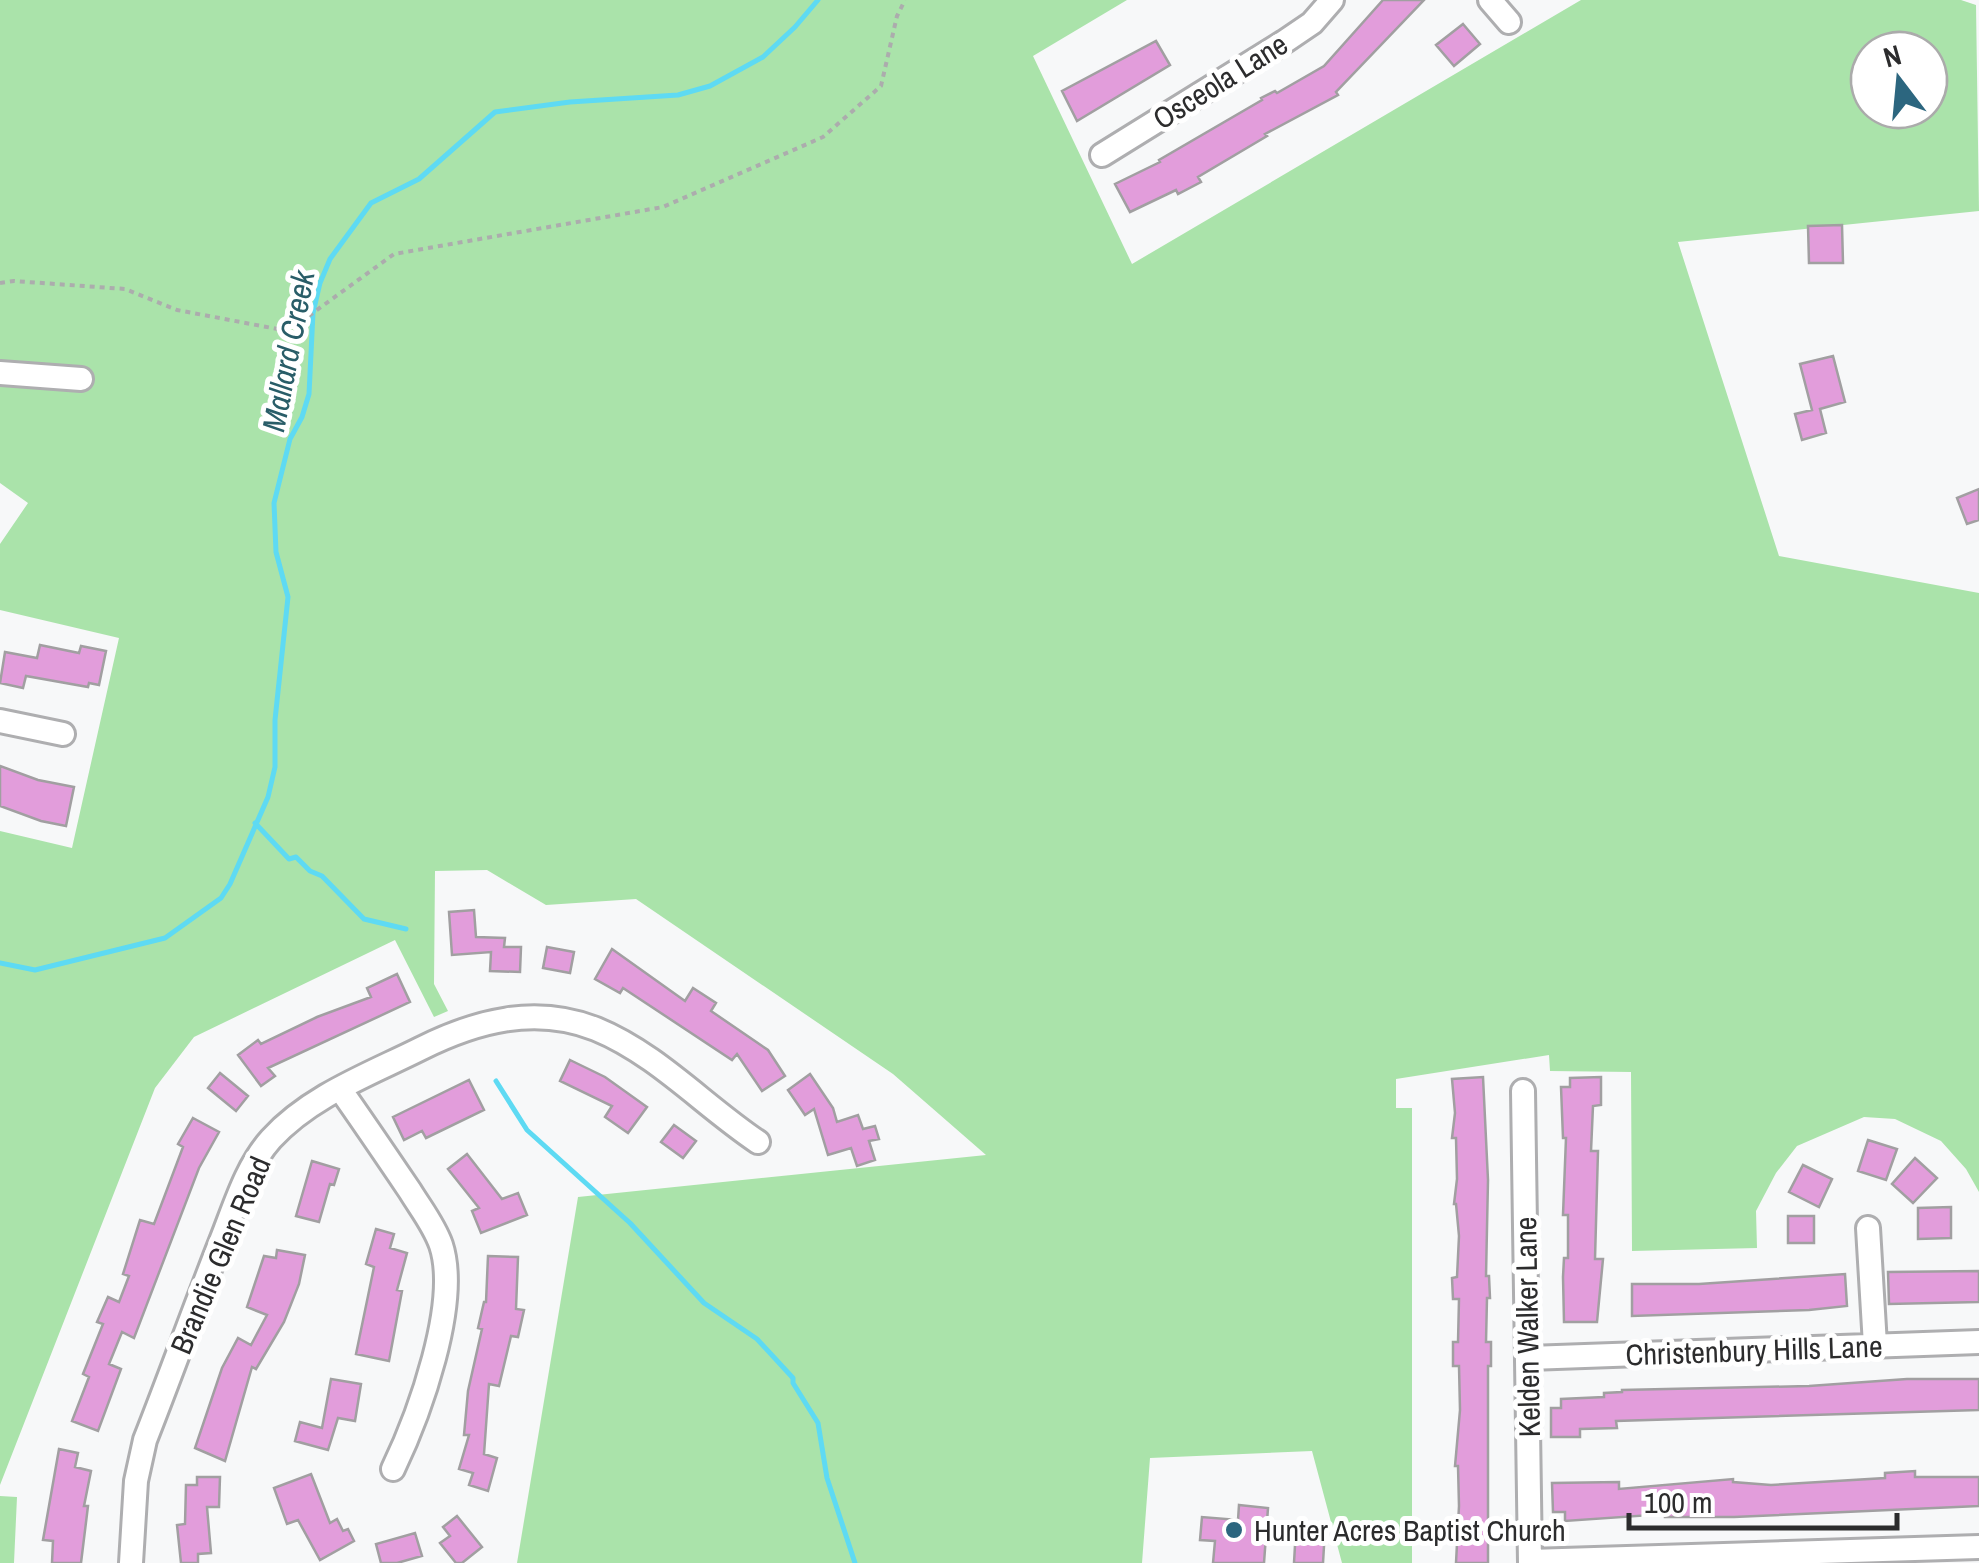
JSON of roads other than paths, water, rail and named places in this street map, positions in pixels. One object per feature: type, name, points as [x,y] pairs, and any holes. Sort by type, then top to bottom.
[{"type":"street","name":"Osceola Lane","points":[[1102,154],[1284,42],[1312,23],[1332,0]]},
{"type":"street","points":[[1490,0],[1509,22]]},
{"type":"street","points":[[0,373],[80,379]]},
{"type":"street","points":[[0,721],[62,734]]},
{"type":"street","name":"Brandie Glen Road","points":[[130,1563],[136,1481],[145,1440],[244,1182],[256,1158],[280,1130],[316,1103],[458,1030],[518,1017],[547,1018],[573,1022],[616,1039],[705,1099],[758,1142]]},
{"type":"street","points":[[340,1089],[432,1225],[445,1264],[446,1284],[431,1372],[424,1398],[393,1468]]},
{"type":"street","name":"Kelden Walker Lane","points":[[1523,1091],[1530,1562]]},
{"type":"street","points":[[1868,1228],[1875,1346]]},
{"type":"street","name":"Christenbury Hills Lane","points":[[1529,1358],[1979,1342]]},
{"type":"street","points":[[1530,1562],[1979,1548]]},
{"type":"waterway","name":"Mallard Creek","points":[[0,963],[35,970],[165,938],[221,898],[230,884],[268,797],[275,767],[275,720],[288,597],[276,552],[274,503],[290,439],[309,394],[313,313],[330,259],[371,203],[419,179],[495,112],[570,102],[678,95],[710,86],[763,57],[818,0]]},
{"type":"waterway","points":[[255,823],[289,859],[296,857],[310,871],[322,876],[364,919],[406,929]]},
{"type":"waterway","points":[[496,1081],[527,1130],[630,1223],[704,1303],[757,1339],[793,1378],[818,1423],[827,1478],[855,1563]]},
{"type":"place","name":"Hunter Acres Baptist Church","points":[[1234,1530]]}]
